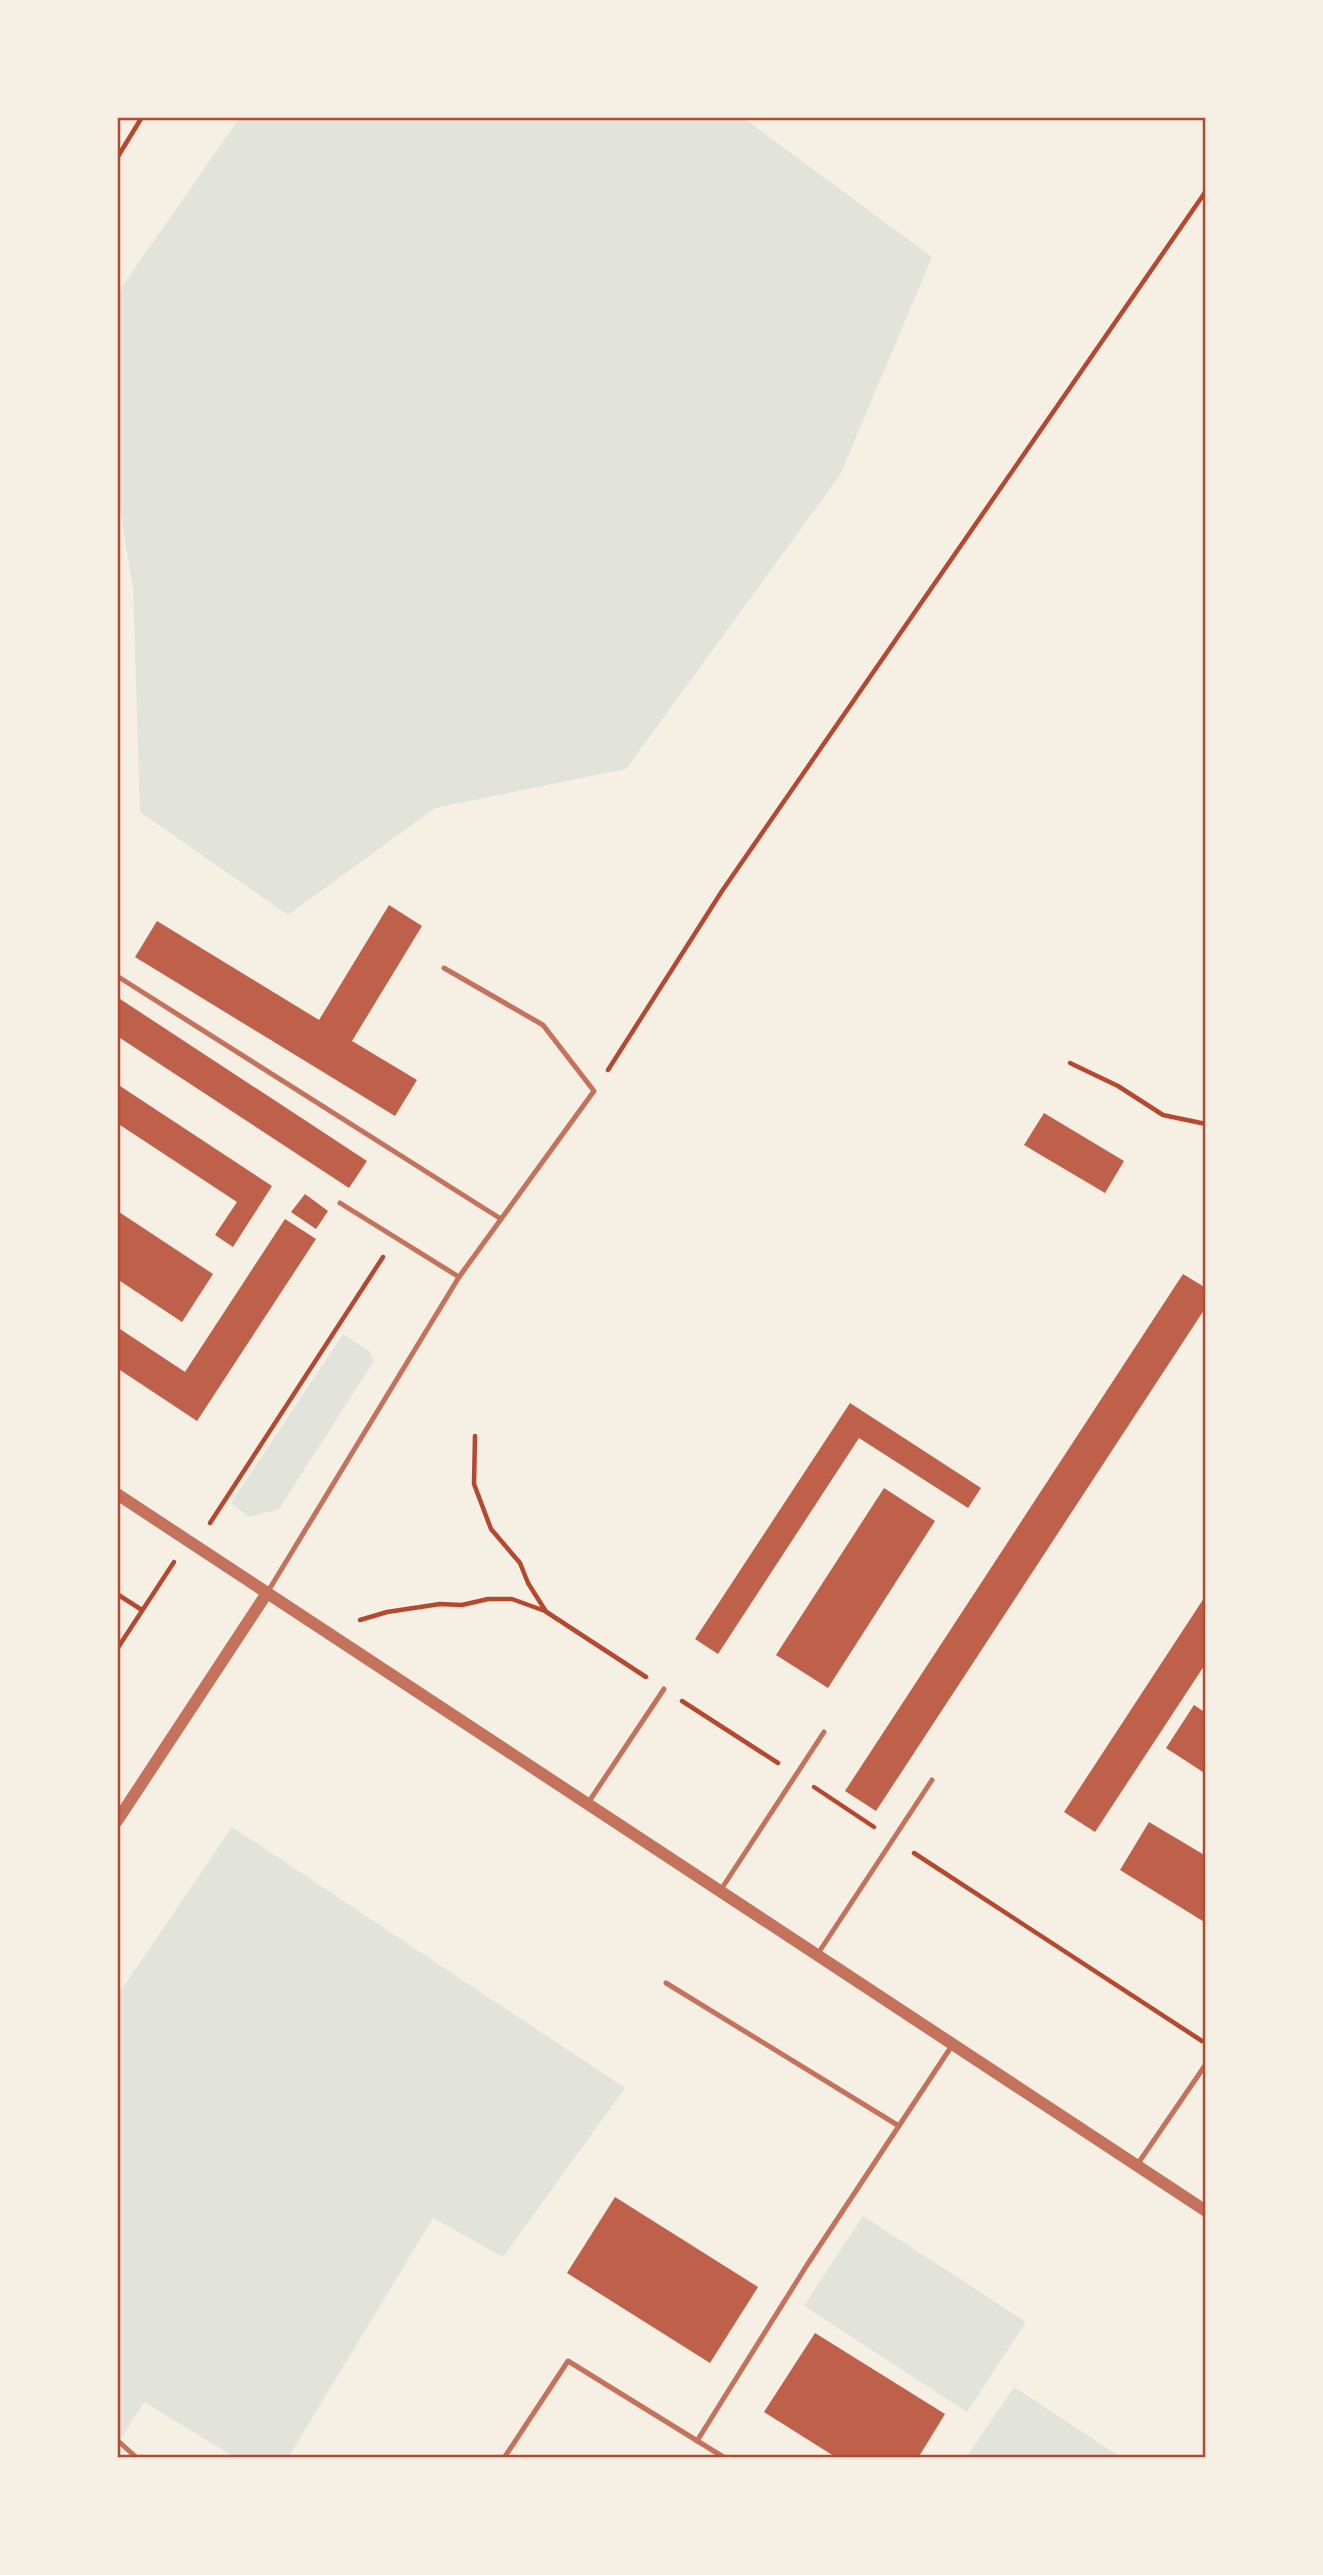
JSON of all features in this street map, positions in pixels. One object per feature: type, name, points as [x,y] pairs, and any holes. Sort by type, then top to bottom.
[{"type":"street","points":[[117,1494],[1206,2211]]},
{"type":"street","points":[[117,1821],[267,1593]]},
{"type":"lane","points":[[267,1593],[459,1277],[594,1090],[542,1025],[444,968]]},
{"type":"lane","points":[[117,976],[501,1219]]},
{"type":"lane","points":[[340,1203],[459,1277]]},
{"type":"lane","points":[[587,1804],[664,1689]]},
{"type":"lane","points":[[720,1891],[824,1732]]},
{"type":"lane","points":[[817,1955],[932,1780]]},
{"type":"lane","points":[[666,1983],[899,2126]]},
{"type":"lane","points":[[697,2441],[953,2044]]},
{"type":"lane","points":[[1137,2165],[1206,2064]]},
{"type":"lane","points":[[504,2458],[568,2361],[724,2458]]},
{"type":"lane","points":[[117,2440],[137,2458]]},
{"type":"path","points":[[117,158],[142,117]]},
{"type":"path","points":[[594,1090],[722,891],[1206,191]]},
{"type":"path","points":[[1070,1063],[1118,1086],[1163,1115],[1206,1124]]},
{"type":"path","points":[[117,1649],[142,1610],[192,1544],[395,1239]]},
{"type":"path","points":[[324,1630],[387,1612],[440,1604],[463,1605],[488,1599],[512,1599],[545,1611],[528,1583],[520,1563],[491,1529],[474,1484],[475,1436]]},
{"type":"path","points":[[117,1594],[142,1610]]},
{"type":"shaded area","points":[[240,117],[742,117],[932,257],[840,475],[626,769],[435,808],[288,915],[140,812],[133,589],[117,492],[117,294]]},
{"type":"shaded area","points":[[343,1334],[369,1351],[374,1361],[279,1509],[249,1517],[231,1503]]},
{"type":"shaded area","points":[[232,1827],[625,2088],[503,2257],[433,2218],[288,2458],[236,2458],[144,2402],[117,2445],[117,1996]]},
{"type":"shaded area","points":[[863,2216],[1026,2322],[967,2412],[804,2306]]},
{"type":"shaded area","points":[[1014,2387],[1122,2458],[966,2458]]},
{"type":"building","points":[[389,905],[422,926],[352,1041],[417,1080],[395,1116],[135,957],[157,921],[319,1020]]},
{"type":"building","points":[[117,997],[367,1161],[349,1188],[117,1036]]},
{"type":"building","points":[[117,1084],[272,1186],[233,1247],[215,1235],[237,1202],[117,1123]]},
{"type":"building","points":[[1044,1113],[1124,1161],[1105,1193],[1024,1145]]},
{"type":"building","points":[[305,1194],[328,1211],[316,1229],[291,1212]]},
{"type":"building","points":[[119,1212],[213,1274],[182,1322],[117,1279]]},
{"type":"building","points":[[285,1219],[316,1239],[197,1421],[117,1368],[117,1327],[185,1372]]},
{"type":"building","points":[[1183,1274],[1206,1288],[1206,1307],[876,1811],[845,1791]]},
{"type":"building","points":[[850,1403],[981,1488],[968,1508],[859,1438],[718,1654],[695,1639]]},
{"type":"building","points":[[884,1488],[935,1521],[828,1688],[776,1655]]},
{"type":"building","points":[[1206,1595],[1206,1663],[1095,1832],[1064,1812]]},
{"type":"building","points":[[1194,1705],[1206,1713],[1206,1774],[1166,1748]]},
{"type":"building","points":[[1149,1822],[1206,1856],[1206,1923],[1120,1870]]},
{"type":"building","points":[[615,2197],[758,2287],[710,2363],[567,2273]]},
{"type":"building","points":[[815,2333],[945,2414],[918,2458],[837,2458],[764,2412]]}]
